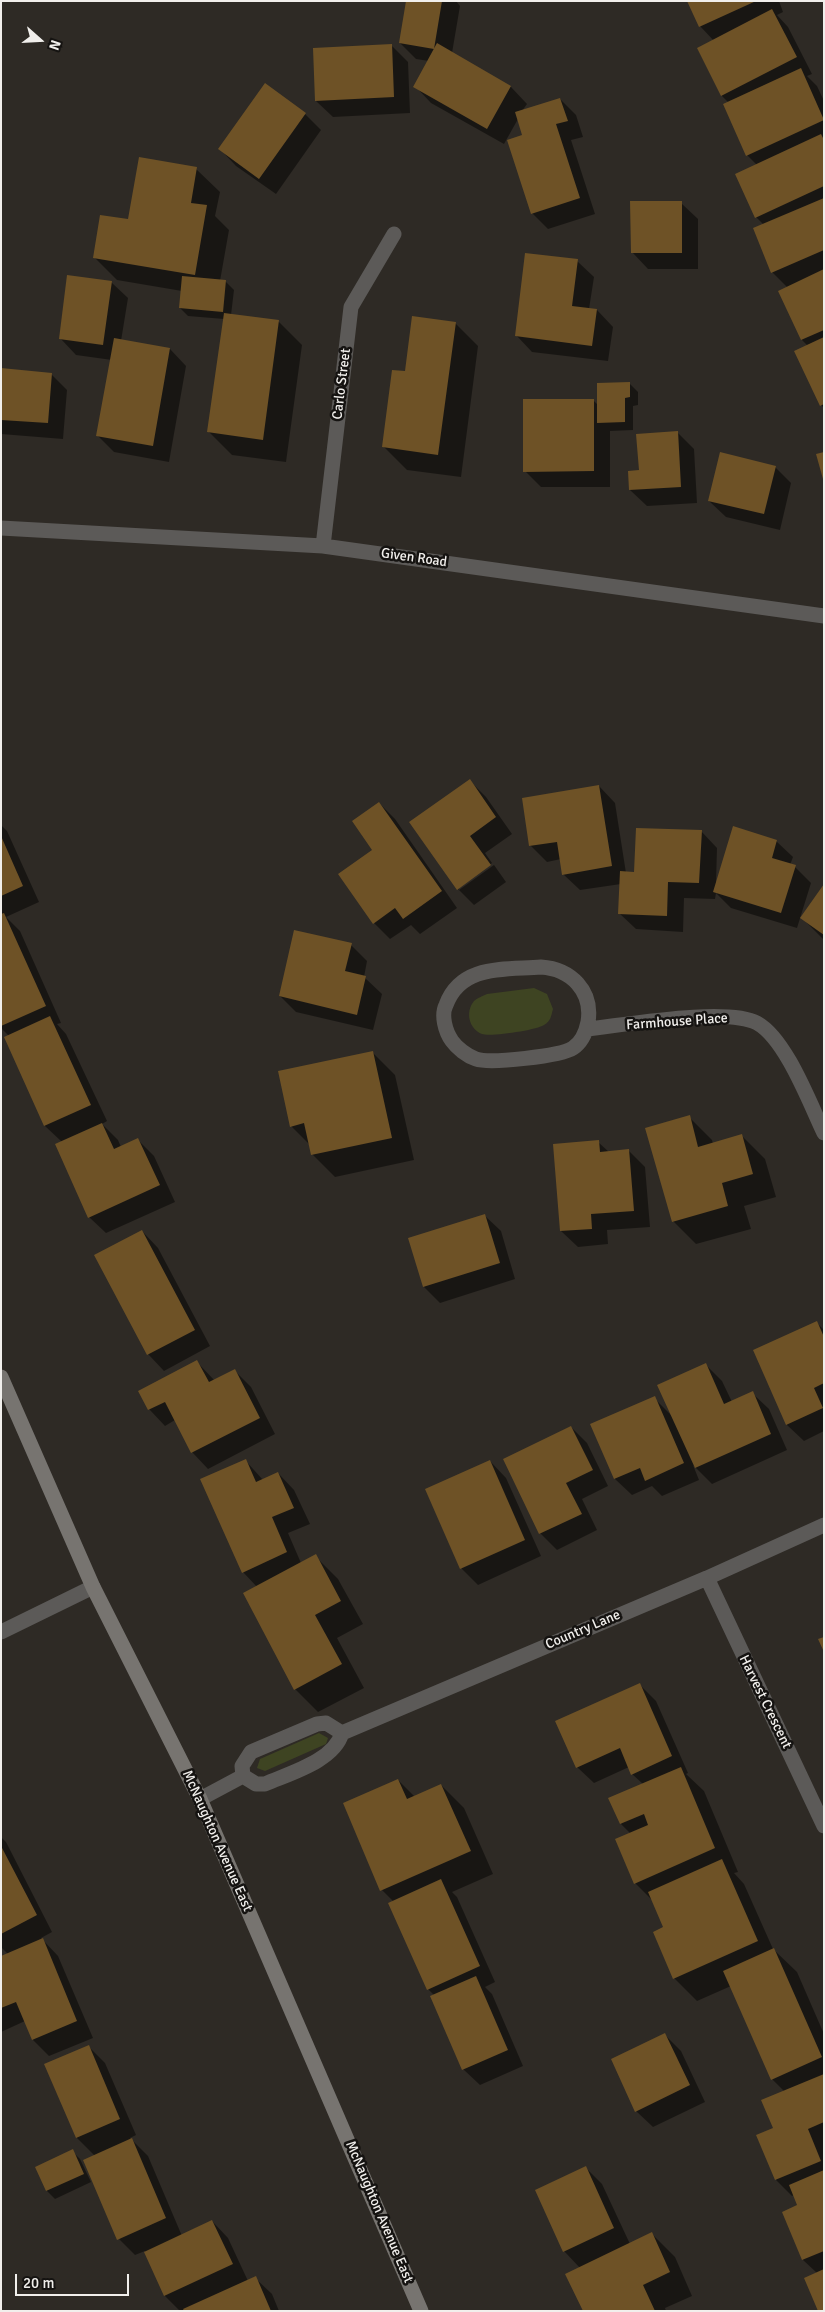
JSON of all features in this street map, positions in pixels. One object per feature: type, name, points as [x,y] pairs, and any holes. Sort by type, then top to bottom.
[{"type":"main road","name":"McNaughton Avenue East","points":[[1,1377],[93,1587],[200,1799],[422,2311]]},
{"type":"street","name":"Carlo Street","points":[[323,546],[351,307],[394,234]]},
{"type":"street","name":"Given Road","points":[[1,528],[323,546],[824,616]]},
{"type":"street","points":[[553,968],[567,974],[584,992],[588,1002],[587,1029],[581,1041],[572,1049],[560,1053],[489,1062],[475,1059],[462,1051],[452,1041],[446,1028],[443,1011],[449,996],[468,976],[478,973],[553,968]]},
{"type":"street","name":"Farmhouse Place","points":[[587,1029],[711,1016],[736,1017],[758,1024],[773,1038],[792,1063],[824,1133]]},
{"type":"street","name":"Country Lane","points":[[342,1733],[707,1578],[824,1525]]},
{"type":"street","name":"Harvest Crescent","points":[[707,1578],[824,1826]]},
{"type":"street","points":[[1,1632],[93,1587]]},
{"type":"street","points":[[326,1723],[342,1733],[339,1743],[325,1756],[265,1784],[256,1784],[243,1776],[242,1766],[251,1752],[317,1724],[326,1723]]},
{"type":"street","points":[[200,1799],[243,1776]]},
{"type":"green space","points":[[534,988],[547,994],[553,1009],[549,1020],[544,1025],[524,1031],[487,1035],[478,1032],[471,1024],[469,1015],[471,1005],[477,999],[487,994]]},
{"type":"green space","points":[[319,1733],[328,1738],[326,1744],[265,1771],[257,1768],[260,1759]]},
{"type":"building","points":[[406,1],[442,1],[434,49],[399,43]]},
{"type":"building","points":[[687,1],[756,1],[699,27]]},
{"type":"building","points":[[772,9],[797,57],[721,96],[697,48]]},
{"type":"building","points":[[437,43],[511,86],[487,129],[413,87]]},
{"type":"building","points":[[392,44],[394,97],[315,101],[313,48]]},
{"type":"building","points":[[801,68],[824,120],[746,156],[723,104]]},
{"type":"building","points":[[265,83],[306,113],[259,179],[218,149]]},
{"type":"building","points":[[560,98],[568,121],[556,124],[580,198],[531,214],[507,140],[522,135],[515,112]]},
{"type":"building","points":[[821,134],[824,140],[824,186],[755,218],[735,174]]},
{"type":"building","points":[[139,157],[197,167],[191,203],[207,205],[195,275],[93,258],[100,215],[128,219]]},
{"type":"building","points":[[824,198],[824,250],[771,273],[753,228]]},
{"type":"building","points":[[630,201],[682,201],[682,253],[631,253]]},
{"type":"building","points":[[525,253],[578,259],[572,306],[597,309],[592,346],[515,336]]},
{"type":"building","points":[[824,269],[824,330],[801,340],[778,291]]},
{"type":"building","points":[[67,275],[112,281],[103,345],[59,339]]},
{"type":"building","points":[[182,276],[226,280],[223,312],[179,308]]},
{"type":"building","points":[[224,313],[279,320],[263,440],[207,432]]},
{"type":"building","points":[[412,316],[456,322],[438,455],[382,447],[392,370],[405,371]]},
{"type":"building","points":[[824,337],[824,404],[820,406],[794,351]]},
{"type":"building","points":[[114,338],[170,348],[153,446],[96,436]]},
{"type":"building","points":[[1,368],[52,373],[48,423],[1,420]]},
{"type":"building","points":[[630,382],[630,397],[625,398],[625,422],[597,423],[597,383]]},
{"type":"building","points":[[523,399],[594,399],[594,471],[523,472]]},
{"type":"building","points":[[678,431],[681,487],[629,490],[628,471],[639,470],[636,434]]},
{"type":"building","points":[[720,452],[776,466],[764,514],[708,501]]},
{"type":"building","points":[[824,452],[824,479],[823,479],[816,454]]},
{"type":"building","points":[[470,779],[496,817],[470,836],[491,865],[457,890],[409,822]]},
{"type":"building","points":[[599,785],[612,866],[562,875],[557,842],[529,846],[522,798]]},
{"type":"building","points":[[379,802],[442,891],[403,919],[395,908],[373,924],[338,874],[372,850],[352,821]]},
{"type":"building","points":[[733,826],[777,840],[772,858],[796,865],[781,913],[713,892]]},
{"type":"building","points":[[636,828],[702,830],[699,883],[668,882],[667,916],[618,914],[620,871],[634,872]]},
{"type":"building","points":[[1,836],[23,886],[1,896]]},
{"type":"building","points":[[824,884],[824,935],[800,918]]},
{"type":"building","points":[[4,913],[46,1006],[1,1026],[1,914]]},
{"type":"building","points":[[294,930],[352,943],[345,971],[366,976],[357,1015],[279,996]]},
{"type":"building","points":[[50,1016],[91,1105],[44,1126],[4,1037]]},
{"type":"building","points":[[373,1051],[392,1138],[311,1155],[304,1123],[290,1127],[278,1071]]},
{"type":"building","points":[[690,1115],[698,1147],[742,1134],[753,1174],[722,1183],[728,1206],[672,1222],[645,1128]]},
{"type":"building","points":[[102,1123],[114,1149],[138,1138],[160,1185],[88,1218],[55,1144]]},
{"type":"building","points":[[599,1140],[600,1152],[629,1149],[634,1211],[591,1214],[592,1229],[560,1231],[553,1144]]},
{"type":"building","points":[[485,1214],[500,1263],[423,1287],[408,1238]]},
{"type":"building","points":[[142,1230],[195,1330],[147,1355],[94,1255]]},
{"type":"building","points":[[817,1321],[824,1337],[824,1383],[814,1388],[823,1408],[786,1425],[753,1350]]},
{"type":"building","points":[[197,1360],[209,1382],[235,1369],[260,1418],[191,1453],[165,1402],[148,1410],[138,1391]]},
{"type":"building","points":[[706,1363],[724,1404],[753,1391],[771,1434],[695,1468],[657,1385]]},
{"type":"building","points":[[655,1396],[684,1463],[645,1481],[640,1468],[614,1479],[590,1424]]},
{"type":"building","points":[[571,1426],[593,1470],[566,1483],[582,1514],[539,1534],[503,1459]]},
{"type":"building","points":[[246,1459],[256,1482],[278,1472],[294,1508],[272,1517],[287,1552],[242,1573],[200,1479]]},
{"type":"building","points":[[490,1460],[525,1540],[460,1569],[425,1489]]},
{"type":"building","points":[[316,1554],[341,1601],[315,1615],[342,1664],[294,1690],[243,1593]]},
{"type":"building","points":[[824,1637],[824,1652],[818,1639]]},
{"type":"building","points":[[640,1683],[672,1756],[631,1775],[620,1748],[576,1768],[555,1721]]},
{"type":"building","points":[[681,1767],[715,1848],[634,1884],[615,1839],[648,1825],[644,1814],[620,1824],[608,1798]]},
{"type":"building","points":[[398,1779],[407,1799],[441,1784],[471,1851],[380,1891],[343,1803]]},
{"type":"building","points":[[1,1846],[37,1915],[1,1934]]},
{"type":"building","points":[[722,1859],[758,1941],[673,1979],[653,1932],[663,1927],[648,1892]]},
{"type":"building","points":[[441,1879],[480,1966],[427,1990],[388,1903]]},
{"type":"building","points":[[43,1938],[77,2021],[32,2040],[16,2002],[1,2008],[1,1956]]},
{"type":"building","points":[[774,1948],[822,2057],[771,2080],[723,1971]]},
{"type":"building","points":[[476,1976],[508,2050],[462,2070],[430,1996]]},
{"type":"building","points":[[665,2033],[690,2085],[635,2112],[611,2059]]},
{"type":"building","points":[[89,2045],[120,2119],[76,2138],[44,2064]]},
{"type":"building","points":[[824,2074],[824,2122],[808,2129],[821,2161],[775,2180],[756,2135],[773,2128],[761,2100]]},
{"type":"building","points":[[132,2138],[166,2218],[117,2240],[83,2160]]},
{"type":"building","points":[[73,2149],[84,2174],[46,2191],[35,2167]]},
{"type":"building","points":[[586,2166],[614,2228],[563,2252],[535,2190]]},
{"type":"building","points":[[824,2170],[824,2251],[802,2260],[782,2212],[797,2205],[789,2185]]},
{"type":"building","points":[[212,2220],[233,2264],[164,2296],[144,2252]]},
{"type":"building","points":[[652,2232],[670,2272],[643,2285],[655,2311],[583,2311],[565,2274]]},
{"type":"building","points":[[824,2269],[824,2311],[818,2311],[804,2278]]},
{"type":"building","points":[[256,2276],[271,2311],[184,2311],[183,2309]]}]
